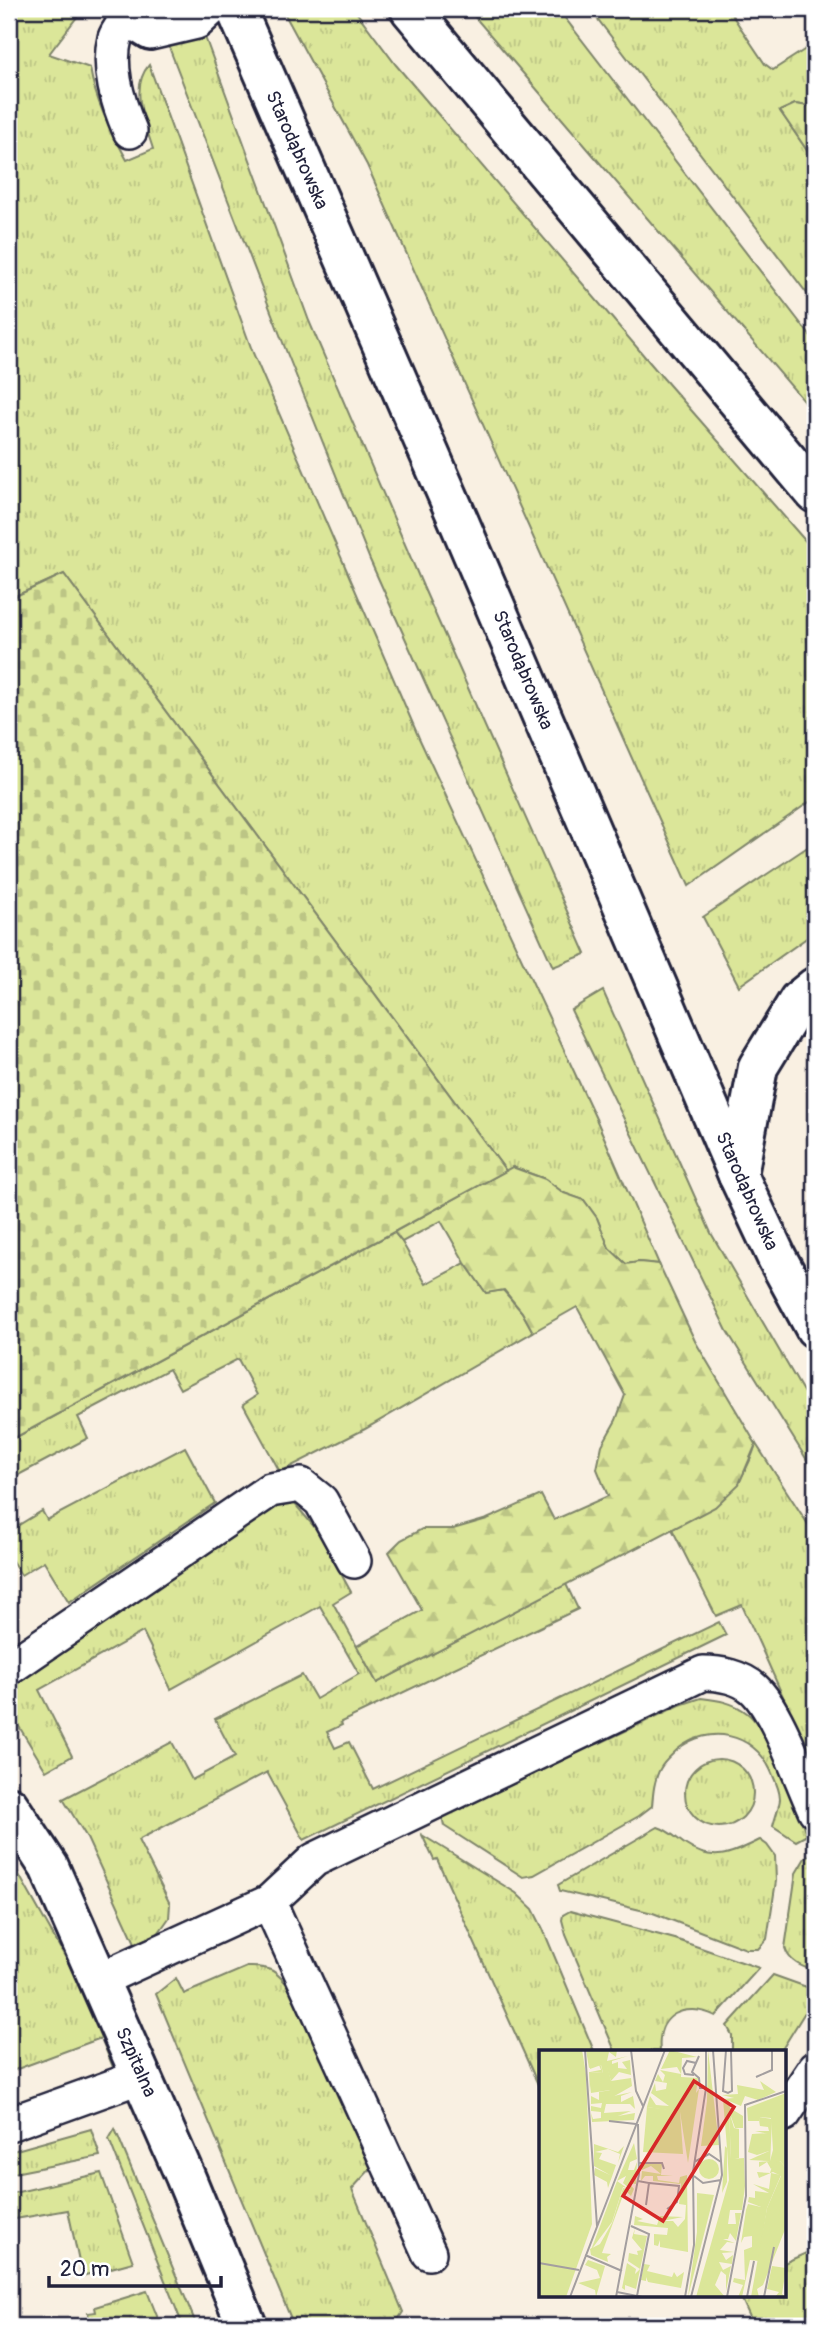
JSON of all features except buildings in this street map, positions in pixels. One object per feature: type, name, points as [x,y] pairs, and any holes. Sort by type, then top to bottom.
[{"type":"street","name":"Starodąbrowska","points":[[236,9],[452,505],[738,1175],[777,1258],[815,1328]]},
{"type":"street","points":[[410,9],[815,493]]},
{"type":"street","points":[[738,1175],[758,1067],[799,1000],[815,987]]},
{"type":"street","name":"Szpitalna","points":[[9,1807],[49,1867],[142,2076],[247,2326]]},
{"type":"lane","points":[[130,131],[118,102],[113,64],[116,37],[123,14],[150,33],[197,22],[211,9]]},
{"type":"lane","points":[[9,1668],[270,1490],[302,1485],[321,1501],[355,1561]]},
{"type":"lane","points":[[99,1980],[269,1902],[314,1860],[703,1673],[719,1673],[734,1678],[752,1687],[767,1704],[815,1810]]},
{"type":"lane","points":[[269,1902],[429,2253]]},
{"type":"lane","points":[[786,2111],[815,2068]]},
{"type":"lane","points":[[9,2124],[142,2076]]},
{"type":"green space","points":[[9,9],[83,9],[49,54],[90,68],[100,104],[127,160],[153,149],[139,95],[143,74],[149,65],[253,353],[419,738],[597,1121],[659,1264],[626,1264],[609,1248],[597,1218],[584,1200],[563,1193],[545,1179],[513,1167],[506,1171],[64,574],[9,599]]},
{"type":"green space","points":[[282,9],[354,9],[396,65],[815,552],[815,798],[689,886],[367,165]]},
{"type":"green space","points":[[468,9],[558,9],[815,342],[815,414]]},
{"type":"green space","points":[[590,9],[728,9],[765,64],[773,70],[815,43],[815,107],[795,104],[780,111],[815,162],[815,304]]},
{"type":"green space","points":[[205,37],[309,321],[586,954],[553,967],[370,560],[169,47]]},
{"type":"green space","points":[[795,104],[815,107],[815,162],[780,111]]},
{"type":"green space","points":[[64,574],[506,1171],[9,1441],[9,599]]},
{"type":"green space","points":[[815,842],[815,932],[739,986],[703,917]]},
{"type":"green space","points":[[603,991],[711,1233],[815,1412],[815,1473],[727,1331],[571,1010]]},
{"type":"green space","points":[[512,1167],[545,1179],[564,1193],[584,1200],[597,1218],[609,1248],[626,1264],[659,1264],[695,1341],[756,1444],[739,1484],[715,1507],[377,1683],[357,1646],[422,1610],[389,1552],[401,1540],[422,1529],[453,1529],[487,1519],[541,1495],[554,1520],[608,1496],[597,1469],[602,1445],[616,1420],[625,1395],[577,1307],[533,1332],[522,1312],[504,1290],[486,1293],[441,1221],[402,1242],[394,1232]]},
{"type":"green space","points":[[394,1232],[426,1284],[465,1263],[486,1293],[503,1290],[522,1312],[533,1332],[365,1429],[280,1472],[243,1404],[257,1395],[238,1359],[180,1389],[169,1369],[78,1417],[88,1438],[9,1480],[9,1441]]},
{"type":"green space","points":[[756,1444],[815,1535],[815,1768],[742,1605],[716,1616],[672,1529],[725,1497],[742,1476]]},
{"type":"green space","points":[[185,1447],[215,1503],[69,1602],[44,1561],[21,1575],[9,1556],[9,1531],[42,1511],[47,1520]]},
{"type":"green space","points":[[289,1497],[317,1530],[351,1592],[333,1603],[377,1683],[566,1584],[578,1609],[341,1722],[342,1725],[327,1732],[335,1748],[349,1742],[373,1789],[719,1622],[726,1635],[304,1840],[267,1772],[138,1840],[170,1904],[169,1918],[157,1935],[135,1943],[86,1836],[63,1799],[172,1742],[192,1780],[235,1757],[215,1719],[302,1675],[316,1699],[359,1674],[320,1606],[171,1689],[143,1632],[39,1690],[72,1756],[46,1771],[9,1710],[9,1683]]},
{"type":"green space","points":[[701,1698],[736,1706],[756,1722],[773,1752],[807,1835],[796,1841],[773,1826],[780,1799],[778,1787],[770,1769],[753,1747],[742,1740],[716,1735],[690,1741],[666,1761],[656,1778],[652,1806],[639,1816],[534,1875],[523,1877],[444,1826],[442,1816],[548,1760],[600,1743],[680,1705]]},
{"type":"green space","points":[[712,1759],[726,1759],[738,1764],[748,1774],[753,1793],[748,1812],[738,1822],[726,1827],[712,1827],[700,1822],[690,1812],[685,1800],[685,1786],[690,1774],[700,1764]]},
{"type":"green space","points":[[658,1827],[696,1851],[706,1854],[732,1852],[760,1840],[767,1845],[775,1856],[776,1881],[767,1939],[758,1949],[746,1949],[653,1913],[560,1891],[558,1885]]},
{"type":"green space","points":[[422,1835],[516,1893],[533,1909],[543,1929],[594,2050],[539,2050],[539,2087],[437,1859],[434,1860]]},
{"type":"green space","points":[[815,1852],[815,1971],[793,1960],[785,1948],[796,1873],[805,1858]]},
{"type":"green space","points":[[9,1857],[86,1994],[120,2070],[115,2072],[101,2038],[9,2072]]},
{"type":"green space","points":[[570,1911],[675,1939],[759,1968],[716,2016],[694,2010],[675,2014],[663,2028],[660,2050],[615,2050],[566,1935],[563,1915]]},
{"type":"green space","points":[[247,1967],[262,1967],[272,1971],[290,1988],[373,2166],[352,2189],[403,2312],[394,2326],[294,2326],[156,1994],[176,1978],[184,1994]]},
{"type":"green space","points":[[773,1975],[815,1990],[815,1996],[782,2050],[732,2050],[732,2035],[727,2026]]},
{"type":"green space","points":[[91,2129],[100,2156],[9,2174],[9,2152]]},
{"type":"green space","points":[[115,2129],[197,2326],[183,2326],[109,2139]]},
{"type":"green space","points":[[101,2173],[133,2262],[82,2276],[68,2210],[9,2220],[9,2194]]},
{"type":"green space","points":[[815,2249],[815,2326],[754,2326],[740,2296],[786,2296],[786,2262]]},
{"type":"green space","points":[[147,2291],[161,2326],[90,2326],[88,2313],[96,2312],[95,2307]]}]
